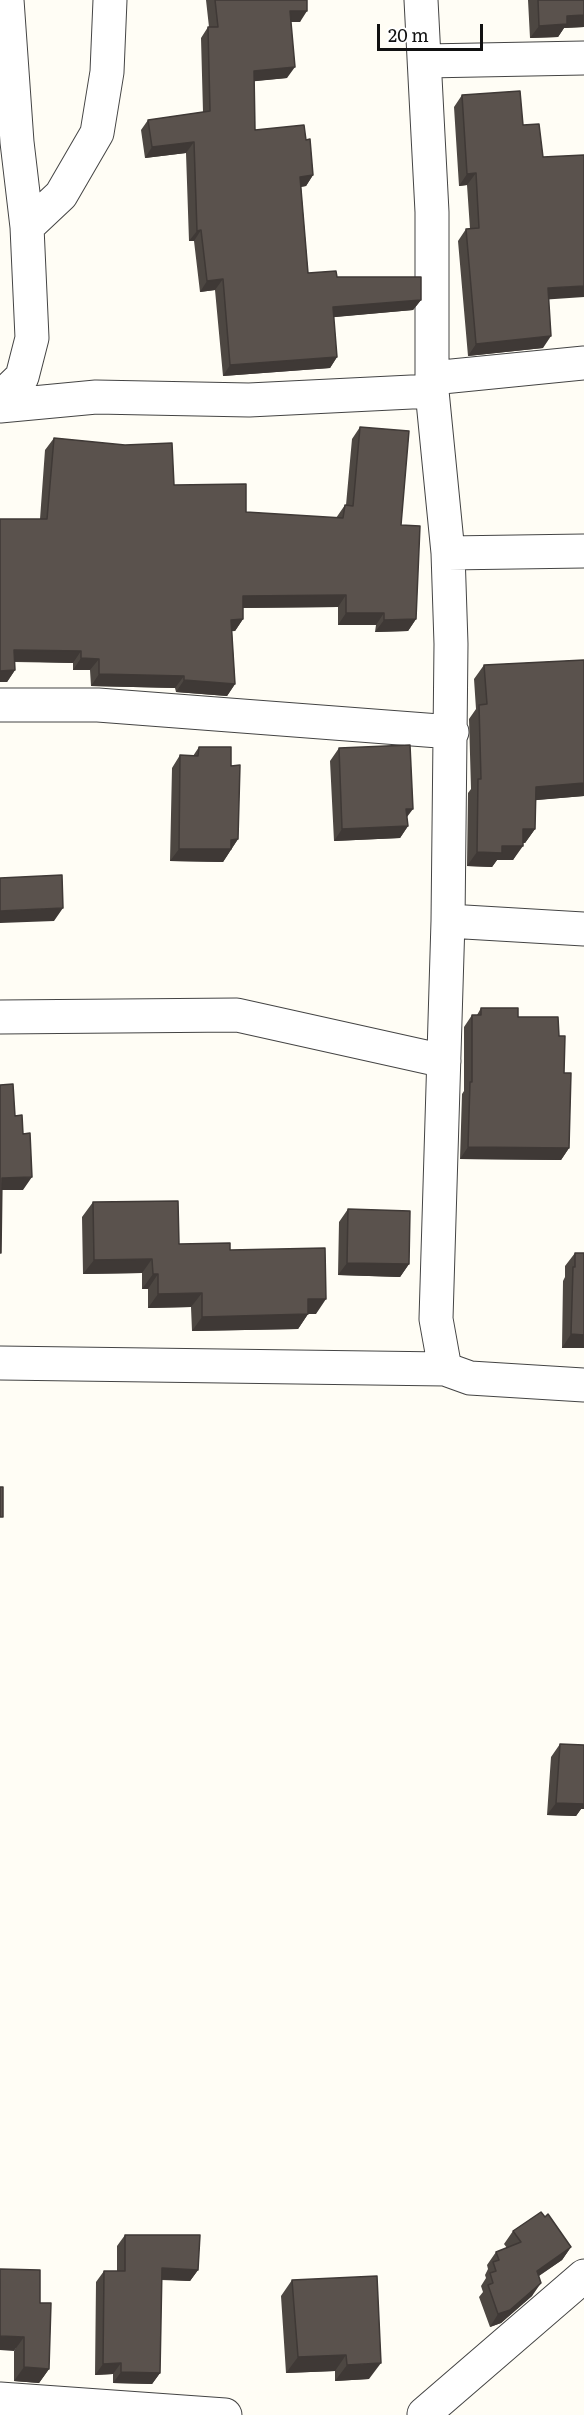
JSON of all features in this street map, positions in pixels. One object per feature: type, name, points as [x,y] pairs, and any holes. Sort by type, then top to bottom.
[{"type":"street","points":[[0,398],[22,377],[32,338],[27,227],[16,142],[7,0]]},
{"type":"street","points":[[27,227],[60,195],[97,133],[107,72],[110,0]]},
{"type":"street","points":[[421,0],[426,61],[432,212],[432,385],[448,553],[452,732],[436,1319],[445,1370]]},
{"type":"street","points":[[426,61],[584,58]]},
{"type":"street","points":[[0,406],[96,397],[249,400],[432,385],[584,363]]},
{"type":"street","points":[[448,553],[584,551]]},
{"type":"street","points":[[0,705],[98,705],[452,732]]},
{"type":"street","points":[[448,921],[584,929]]},
{"type":"street","points":[[0,1017],[237,1015],[444,1061]]},
{"type":"street","points":[[0,1362],[445,1370],[470,1378],[584,1385]]},
{"type":"street","points":[[407,2415],[424,2415],[584,2276]]},
{"type":"street","points":[[0,2398],[225,2415]]},
{"type":"building","points":[[215,0],[307,0],[307,11],[290,11],[295,67],[254,71],[255,130],[304,125],[306,140],[310,139],[313,175],[300,177],[308,273],[336,271],[337,277],[421,277],[421,300],[333,307],[337,357],[230,365],[223,279],[207,281],[201,230],[197,231],[194,142],[152,147],[148,120],[210,111],[208,27],[218,27]]},
{"type":"building","points":[[538,0],[584,0],[584,15],[567,16],[567,24],[539,26]]},
{"type":"building","points":[[520,91],[523,125],[539,124],[543,157],[584,155],[584,286],[548,288],[551,336],[476,344],[466,229],[479,228],[476,173],[467,174],[462,95]]},
{"type":"building","points":[[360,427],[409,431],[401,525],[420,526],[416,619],[384,620],[384,613],[346,613],[346,595],[243,596],[243,619],[231,620],[235,684],[184,680],[184,676],[99,674],[99,659],[81,658],[81,651],[14,650],[15,670],[0,671],[0,519],[47,519],[54,438],[125,445],[172,443],[174,485],[246,484],[246,512],[343,518],[345,505],[353,506]]},
{"type":"building","points":[[584,660],[584,783],[536,787],[535,829],[523,829],[523,846],[502,846],[502,853],[477,852],[478,779],[481,779],[479,705],[487,704],[484,665]]},
{"type":"building","points":[[410,745],[413,809],[406,809],[408,826],[342,829],[339,748]]},
{"type":"building","points":[[199,747],[231,747],[231,766],[240,765],[238,839],[231,840],[231,849],[179,849],[180,755],[198,756]]},
{"type":"building","points":[[62,875],[63,908],[0,911],[0,878]]},
{"type":"building","points":[[481,1008],[518,1008],[518,1017],[558,1017],[559,1036],[565,1036],[564,1073],[571,1073],[569,1148],[468,1147],[470,1082],[472,1082],[472,1015],[481,1015]]},
{"type":"building","points":[[13,1084],[15,1116],[22,1115],[23,1134],[30,1133],[32,1177],[2,1178],[0,1253],[0,1085]]},
{"type":"building","points":[[178,1201],[179,1244],[230,1243],[230,1250],[325,1248],[326,1299],[308,1299],[308,1314],[202,1317],[202,1293],[158,1294],[158,1274],[153,1274],[152,1259],[94,1260],[93,1202]]},
{"type":"building","points":[[348,1209],[410,1211],[409,1264],[347,1263]]},
{"type":"building","points":[[575,1253],[584,1253],[584,1335],[571,1334]]},
{"type":"building","points":[[0,1487],[3,1487],[3,1517],[0,1517]]},
{"type":"building","points":[[560,1744],[584,1745],[584,1804],[556,1803]]},
{"type":"building","points":[[541,2212],[545,2217],[548,2214],[571,2247],[537,2271],[541,2283],[510,2310],[498,2314],[488,2285],[493,2283],[490,2273],[496,2271],[493,2262],[499,2260],[496,2252],[521,2242],[513,2231]]},
{"type":"building","points":[[125,2235],[200,2235],[198,2270],[162,2268],[160,2373],[121,2372],[121,2363],[103,2364],[104,2271],[125,2271]]},
{"type":"building","points":[[0,2269],[40,2270],[40,2303],[51,2303],[49,2369],[24,2367],[24,2337],[0,2336]]},
{"type":"building","points":[[377,2276],[381,2363],[347,2365],[346,2355],[298,2357],[292,2280]]}]
